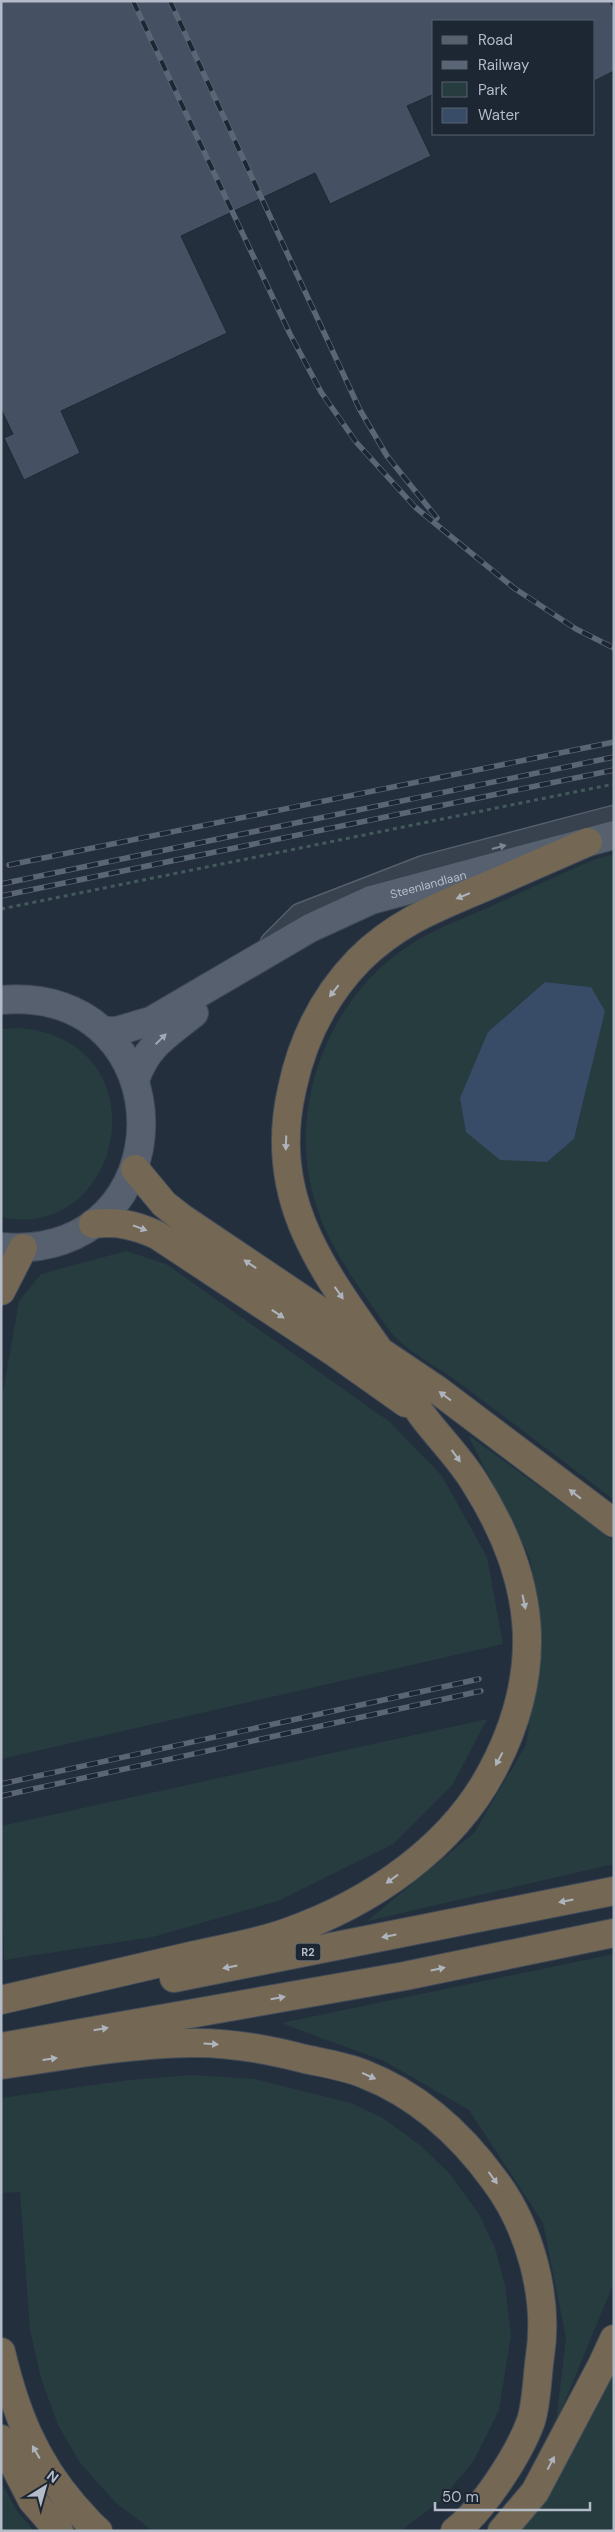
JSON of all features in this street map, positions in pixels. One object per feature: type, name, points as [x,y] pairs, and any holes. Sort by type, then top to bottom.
[{"type":"highway","points":[[424,1419],[330,1281],[307,1240],[291,1191],[286,1150],[288,1104],[298,1060],[311,1027],[330,996],[358,961],[390,934],[431,908],[588,842]]},
{"type":"highway","points":[[135,1169],[164,1204],[182,1218],[458,1405],[614,1523]]},
{"type":"highway","points":[[1,2000],[285,1933],[335,1912],[380,1887],[421,1858],[459,1821],[484,1788],[504,1749],[520,1707],[527,1661],[526,1612],[515,1562],[497,1521],[454,1451],[424,1419],[389,1389],[157,1235],[126,1223],[93,1224]]},
{"type":"highway","points":[[1,1291],[12,1248]]},
{"type":"highway","name":"R2","points":[[1,2006],[149,1983],[614,1891]]},
{"type":"highway","points":[[1,2047],[405,1976],[614,1933]]},
{"type":"highway","points":[[1,2065],[125,2048],[192,2043],[259,2047],[361,2073],[397,2089],[441,2120],[474,2152],[507,2197],[526,2236],[537,2280],[544,2336],[531,2420],[500,2480],[455,2531]]},
{"type":"highway","points":[[502,2531],[535,2492],[614,2339]]},
{"type":"highway","points":[[1,2352],[10,2388],[28,2438],[53,2482],[98,2531]]},
{"type":"highway","points":[[1,2439],[32,2500],[59,2531]]},
{"type":"main road","name":"Steenlandlaan","points":[[103,1031],[117,1031],[151,1020],[310,928],[371,900],[614,835]]},
{"type":"main road","name":"Steenlandlaan","points":[[135,1080],[140,1066],[154,1045],[254,962]]},
{"type":"main road","points":[[7,997],[36,1000],[72,1010],[103,1031],[122,1054],[135,1080],[142,1109],[142,1139],[135,1169],[125,1190],[110,1209],[93,1224],[60,1242],[12,1248]]},
{"type":"lane","points":[[254,962],[300,915],[424,867],[614,817]]},
{"type":"path","points":[[1,909],[614,784]]},
{"type":"green space","points":[[614,854],[614,1500],[458,1382],[407,1348],[394,1336],[353,1278],[328,1235],[315,1204],[306,1154],[307,1120],[312,1086],[322,1054],[337,1024],[355,995],[378,970],[414,942],[434,931],[593,860]],"holes":[[[545,982],[591,987],[589,1077],[574,1139],[547,1162],[488,1032]]]},
{"type":"green space","points":[[18,1028],[65,1040],[95,1066],[110,1100],[111,1137],[99,1172],[76,1200],[43,1217],[1,1217],[1,1029]]},
{"type":"green space","points":[[126,1251],[166,1264],[390,1422],[442,1476],[487,1557],[503,1644],[1,1759],[1,1403],[19,1301],[41,1274]]},
{"type":"green space","points":[[468,1435],[614,1541],[614,1864],[367,1921],[474,1833],[526,1745],[542,1646],[530,1558]]},
{"type":"green space","points":[[487,1719],[453,1784],[393,1844],[278,1901],[153,1937],[4,1960],[1,1826]]},
{"type":"green space","points":[[614,1954],[614,2282],[556,2423],[566,2338],[543,2223],[469,2110],[384,2061],[281,2023]]},
{"type":"green space","points":[[192,2075],[254,2079],[351,2103],[381,2117],[420,2145],[450,2174],[479,2214],[495,2248],[505,2285],[511,2335],[499,2410],[473,2462],[439,2502],[400,2531],[153,2531],[116,2503],[80,2463],[58,2425],[41,2378],[30,2330],[20,2192],[1,2193],[1,2098],[129,2080]]},
{"type":"green space","points":[[614,2373],[614,2531],[520,2531],[547,2500]]},
{"type":"green space","points":[[1,2482],[17,2511],[34,2531],[1,2531]]},
{"type":"water","points":[[545,982],[591,987],[605,1011],[574,1139],[547,1162],[500,1160],[466,1132],[460,1098],[488,1032]]},
{"type":"building","points":[[1,1],[610,1],[614,9],[614,71],[595,80],[595,20],[432,20],[432,95],[407,106],[431,156],[330,204],[315,173],[181,236],[227,333],[61,411],[80,453],[24,480],[4,438],[13,434],[1,409]]},
{"type":"railway","points":[[133,1],[290,334],[321,392],[356,442],[415,507],[514,588],[576,629],[614,648]]},
{"type":"railway","points":[[170,1],[360,410],[387,456],[437,518]]},
{"type":"railway","points":[[9,865],[614,742]]},
{"type":"railway","points":[[1,884],[614,757]]},
{"type":"railway","points":[[1,896],[614,770]]},
{"type":"railway","points":[[1,1784],[479,1679]]},
{"type":"railway","points":[[1,1796],[481,1691]]}]
